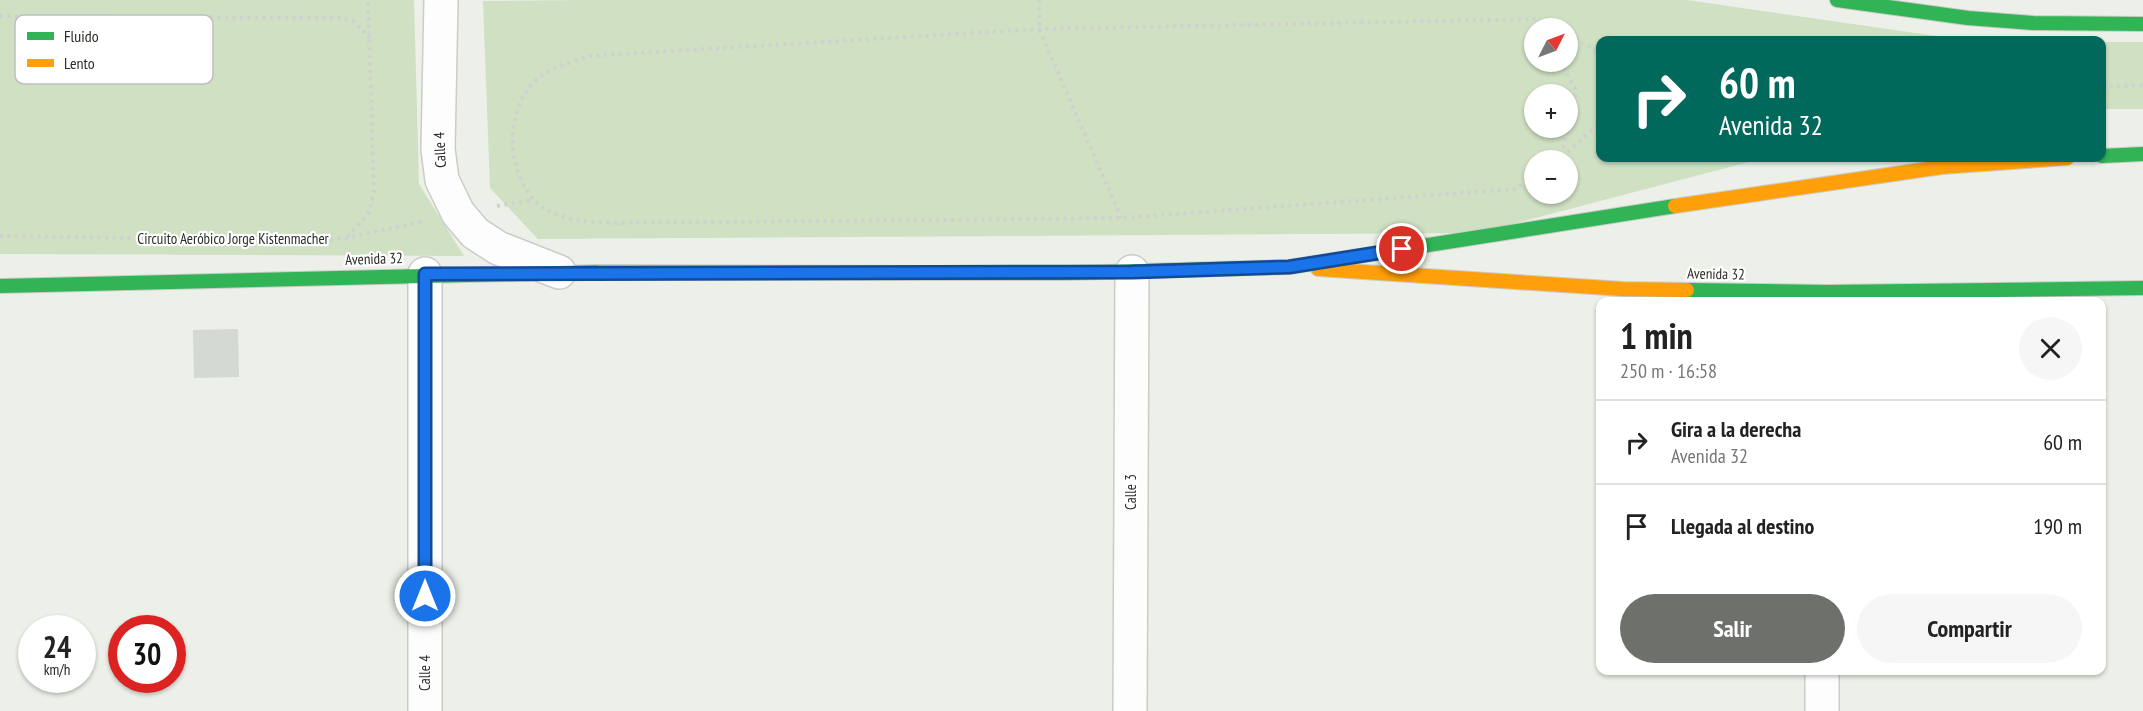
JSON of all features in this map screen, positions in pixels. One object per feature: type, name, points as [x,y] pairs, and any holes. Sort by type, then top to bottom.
[{"type":"main road","points":[[1837,0],[1968,18],[2033,23],[2143,24]]},
{"type":"main road","points":[[2106,156],[2143,154]]},
{"type":"main road","name":"Avenida 32","points":[[1289,267],[1942,167],[2011,162]]},
{"type":"main road","name":"Avenida 32","points":[[0,286],[559,272],[1132,272],[1289,267],[1623,289],[1827,297],[2143,288]]},
{"type":"street","name":"Calle 4","points":[[441,0],[438,149],[442,180],[458,213],[475,233],[498,248],[559,272]]},
{"type":"street","name":"Calle 3","points":[[1130,711],[1132,272]]},
{"type":"street","name":"Calle 4","points":[[425,274],[425,711]]},
{"type":"street","points":[[1822,675],[1822,711]]},
{"type":"path","points":[[362,276],[346,238],[369,212],[374,192],[368,0]]},
{"type":"path","points":[[1039,0],[1039,29],[1121,218]]},
{"type":"path","points":[[0,15],[15,15]]},
{"type":"path","points":[[213,17],[342,18],[353,21],[370,38]]},
{"type":"path","points":[[1524,19],[1039,29],[589,56],[545,73],[529,87],[520,105],[514,126],[513,153],[518,174],[534,200],[549,211],[577,221],[607,222],[1121,218],[1516,189],[1524,183]]},
{"type":"path","points":[[1578,41],[1596,51]]},
{"type":"path","points":[[1563,150],[1576,91],[1566,72]]},
{"type":"path","points":[[2106,87],[2143,85]]},
{"type":"path","points":[[1569,150],[1596,126]]},
{"type":"path","name":"Circuito Aeróbico Jorge Kistenmacher","points":[[0,236],[316,241],[346,238],[458,213],[534,200]]},
{"type":"green space","points":[[0,0],[414,0],[419,184],[464,256],[0,254]]},
{"type":"green space","points":[[1687,0],[1936,36],[1596,36],[1596,162],[1749,162],[1478,233],[538,239],[490,188],[483,1]]},
{"type":"green space","points":[[2106,42],[2143,42],[2143,109],[2106,109]]},
{"type":"building","points":[[238,329],[239,377],[194,378],[193,330]]},
{"type":"traffic: fast","points":[[1837,0],[1968,18],[2033,23],[2143,24]]},
{"type":"traffic: fast","points":[[2106,156],[2143,154]]},
{"type":"traffic: fast","points":[[937,273],[1066,273],[1289,267],[1675,206]]},
{"type":"traffic: fast","points":[[0,286],[600,272]]},
{"type":"traffic: fast","points":[[1687,290],[1827,292],[2143,288]]},
{"type":"traffic: slow","points":[[1675,206],[1942,167],[2011,162]]},
{"type":"traffic: slow","points":[[1318,269],[1623,289],[1687,290]]},
{"type":"traffic: slow","points":[[600,272],[937,273]]},
{"type":"route","points":[[425,596],[425,274],[1132,272],[1289,267],[1402,249]]}]
